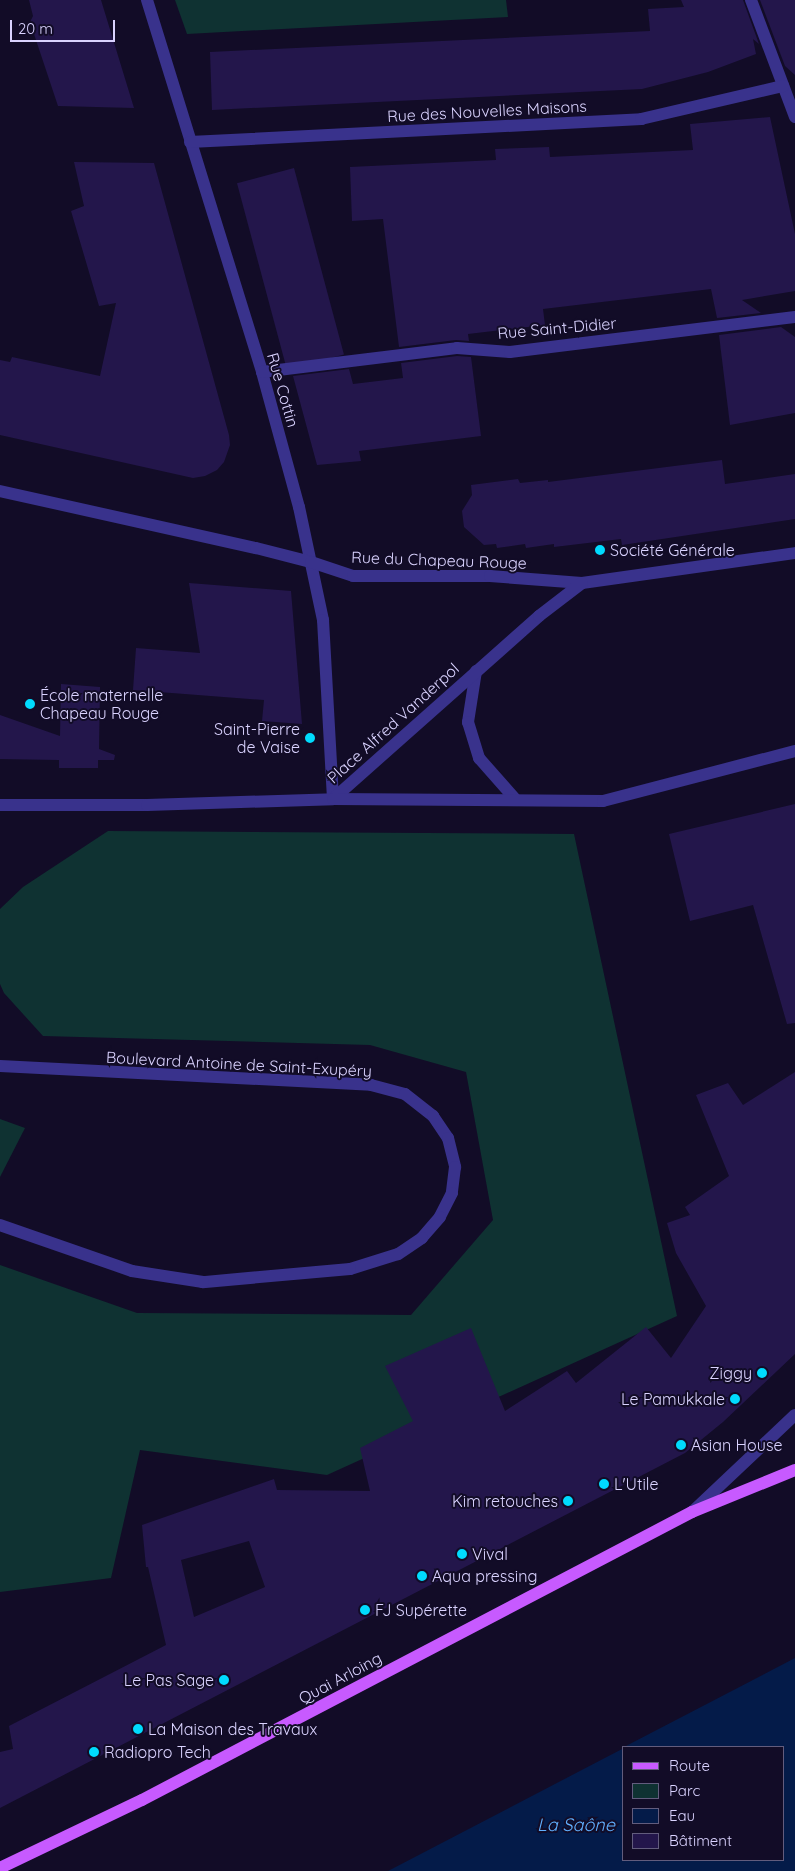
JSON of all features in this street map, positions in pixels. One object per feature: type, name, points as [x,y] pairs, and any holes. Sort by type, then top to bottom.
[{"type":"main road","name":"Quai Arloing","points":[[0,1868],[142,1800],[692,1512],[795,1470]]},
{"type":"street","name":"Rue Cottin","points":[[147,0],[262,372],[311,562],[323,620],[332,799]]},
{"type":"street","points":[[751,0],[795,117]]},
{"type":"street","name":"Rue des Nouvelles Maisons","points":[[190,142],[641,119],[783,86]]},
{"type":"street","name":"Rue Saint-Didier","points":[[262,372],[457,348],[510,352],[795,317]]},
{"type":"street","name":"Rue du Chapeau Rouge","points":[[0,492],[311,562],[353,576],[490,576],[582,583],[795,553]]},
{"type":"street","name":"Place Alfred Vanderpol","points":[[332,799],[539,616],[582,583]]},
{"type":"street","name":"Place Alfred Vanderpol","points":[[476,671],[468,722],[476,749],[479,758],[516,800]]},
{"type":"street","points":[[0,805],[147,805],[332,799],[603,801],[795,751]]},
{"type":"street","name":"Boulevard Antoine de Saint-Exupéry","points":[[0,1066],[371,1085],[405,1094],[433,1116],[448,1138],[455,1167],[452,1193],[440,1217],[422,1238],[398,1254],[350,1269],[203,1282],[132,1271],[0,1225]]},
{"type":"street","name":"Quai Arloing","points":[[692,1512],[795,1415]]},
{"type":"green space","points":[[175,0],[506,0],[508,17],[187,34]]},
{"type":"green space","points":[[108,831],[574,834],[677,1316],[327,1475],[140,1450],[111,1578],[0,1592],[0,1265],[137,1313],[411,1315],[493,1220],[466,1072],[370,1045],[43,1036],[4,993],[0,984],[0,909],[23,887]]},
{"type":"green space","points":[[0,1119],[25,1128],[0,1177]]},
{"type":"water","name":"La Saône","points":[[795,1658],[795,1871],[388,1871],[622,1749],[622,1861],[785,1861],[785,1746],[626,1746]]},
{"type":"building","points":[[29,0],[101,0],[134,108],[58,106],[30,22],[33,16]]},
{"type":"building","points":[[681,0],[743,0],[759,44],[753,39],[756,54],[708,72],[642,89],[212,110],[210,52],[650,31],[648,9],[684,7]]},
{"type":"building","points":[[760,0],[795,0],[795,75],[785,66]]},
{"type":"building","points":[[770,117],[795,234],[795,291],[742,300],[761,313],[717,318],[711,289],[543,309],[545,325],[468,334],[469,341],[456,340],[399,347],[383,219],[352,221],[350,167],[496,160],[495,149],[549,147],[550,157],[693,150],[690,124]]},
{"type":"building","points":[[74,162],[154,163],[229,435],[230,445],[224,462],[217,470],[205,476],[193,478],[0,435],[0,360],[10,362],[12,357],[100,376],[116,303],[99,306],[71,211],[84,206]]},
{"type":"building","points":[[294,168],[344,354],[287,370],[237,183]]},
{"type":"building","points":[[781,327],[795,337],[795,413],[730,425],[719,335]]},
{"type":"building","points":[[457,356],[471,357],[481,436],[359,451],[361,461],[317,465],[293,376],[349,369],[353,384],[403,378],[401,363]]},
{"type":"building","points":[[722,460],[725,484],[795,474],[795,519],[622,545],[621,539],[554,547],[554,544],[526,548],[525,544],[497,548],[496,544],[484,545],[464,527],[462,511],[472,495],[471,485],[518,479],[520,483],[548,480],[548,482]]},
{"type":"building","points":[[189,583],[291,591],[302,724],[262,721],[264,700],[133,690],[136,648],[200,653]]},
{"type":"building","points":[[61,684],[100,687],[99,749],[115,755],[114,760],[98,760],[98,768],[59,768],[59,760],[0,759],[0,715],[60,736]]},
{"type":"building","points":[[795,804],[795,1023],[787,1024],[753,905],[690,921],[669,834]]},
{"type":"building","points":[[795,1072],[795,1354],[723,1422],[685,1453],[0,1808],[0,1752],[13,1749],[9,1726],[166,1645],[148,1567],[146,1567],[142,1525],[274,1479],[277,1490],[370,1491],[360,1448],[413,1421],[385,1366],[471,1328],[505,1411],[567,1371],[576,1383],[646,1327],[671,1358],[706,1306],[676,1253],[667,1223],[690,1215],[685,1207],[729,1176],[696,1095],[728,1083],[743,1105]],"holes":[[[249,1541],[265,1587],[194,1617],[181,1560]]]},
{"type":"place","name":"Société Générale","points":[[600,550]]},
{"type":"place","name":"École maternelle Chapeau Rouge","points":[[30,704]]},
{"type":"place","name":"Saint-Pierre de Vaise","points":[[310,738]]},
{"type":"place","name":"Ziggy","points":[[762,1373]]},
{"type":"place","name":"Le Pamukkale","points":[[735,1399]]},
{"type":"place","name":"Asian House","points":[[681,1445]]},
{"type":"place","name":"L'Utile","points":[[604,1484]]},
{"type":"place","name":"Kim retouches","points":[[568,1501]]},
{"type":"place","name":"Vival","points":[[462,1554]]},
{"type":"place","name":"Aqua pressing","points":[[422,1576]]},
{"type":"place","name":"FJ Supérette","points":[[365,1610]]},
{"type":"place","name":"Le Pas Sage","points":[[224,1680]]},
{"type":"place","name":"La Maison des Travaux","points":[[138,1729]]},
{"type":"place","name":"Radiopro Tech","points":[[94,1752]]}]
